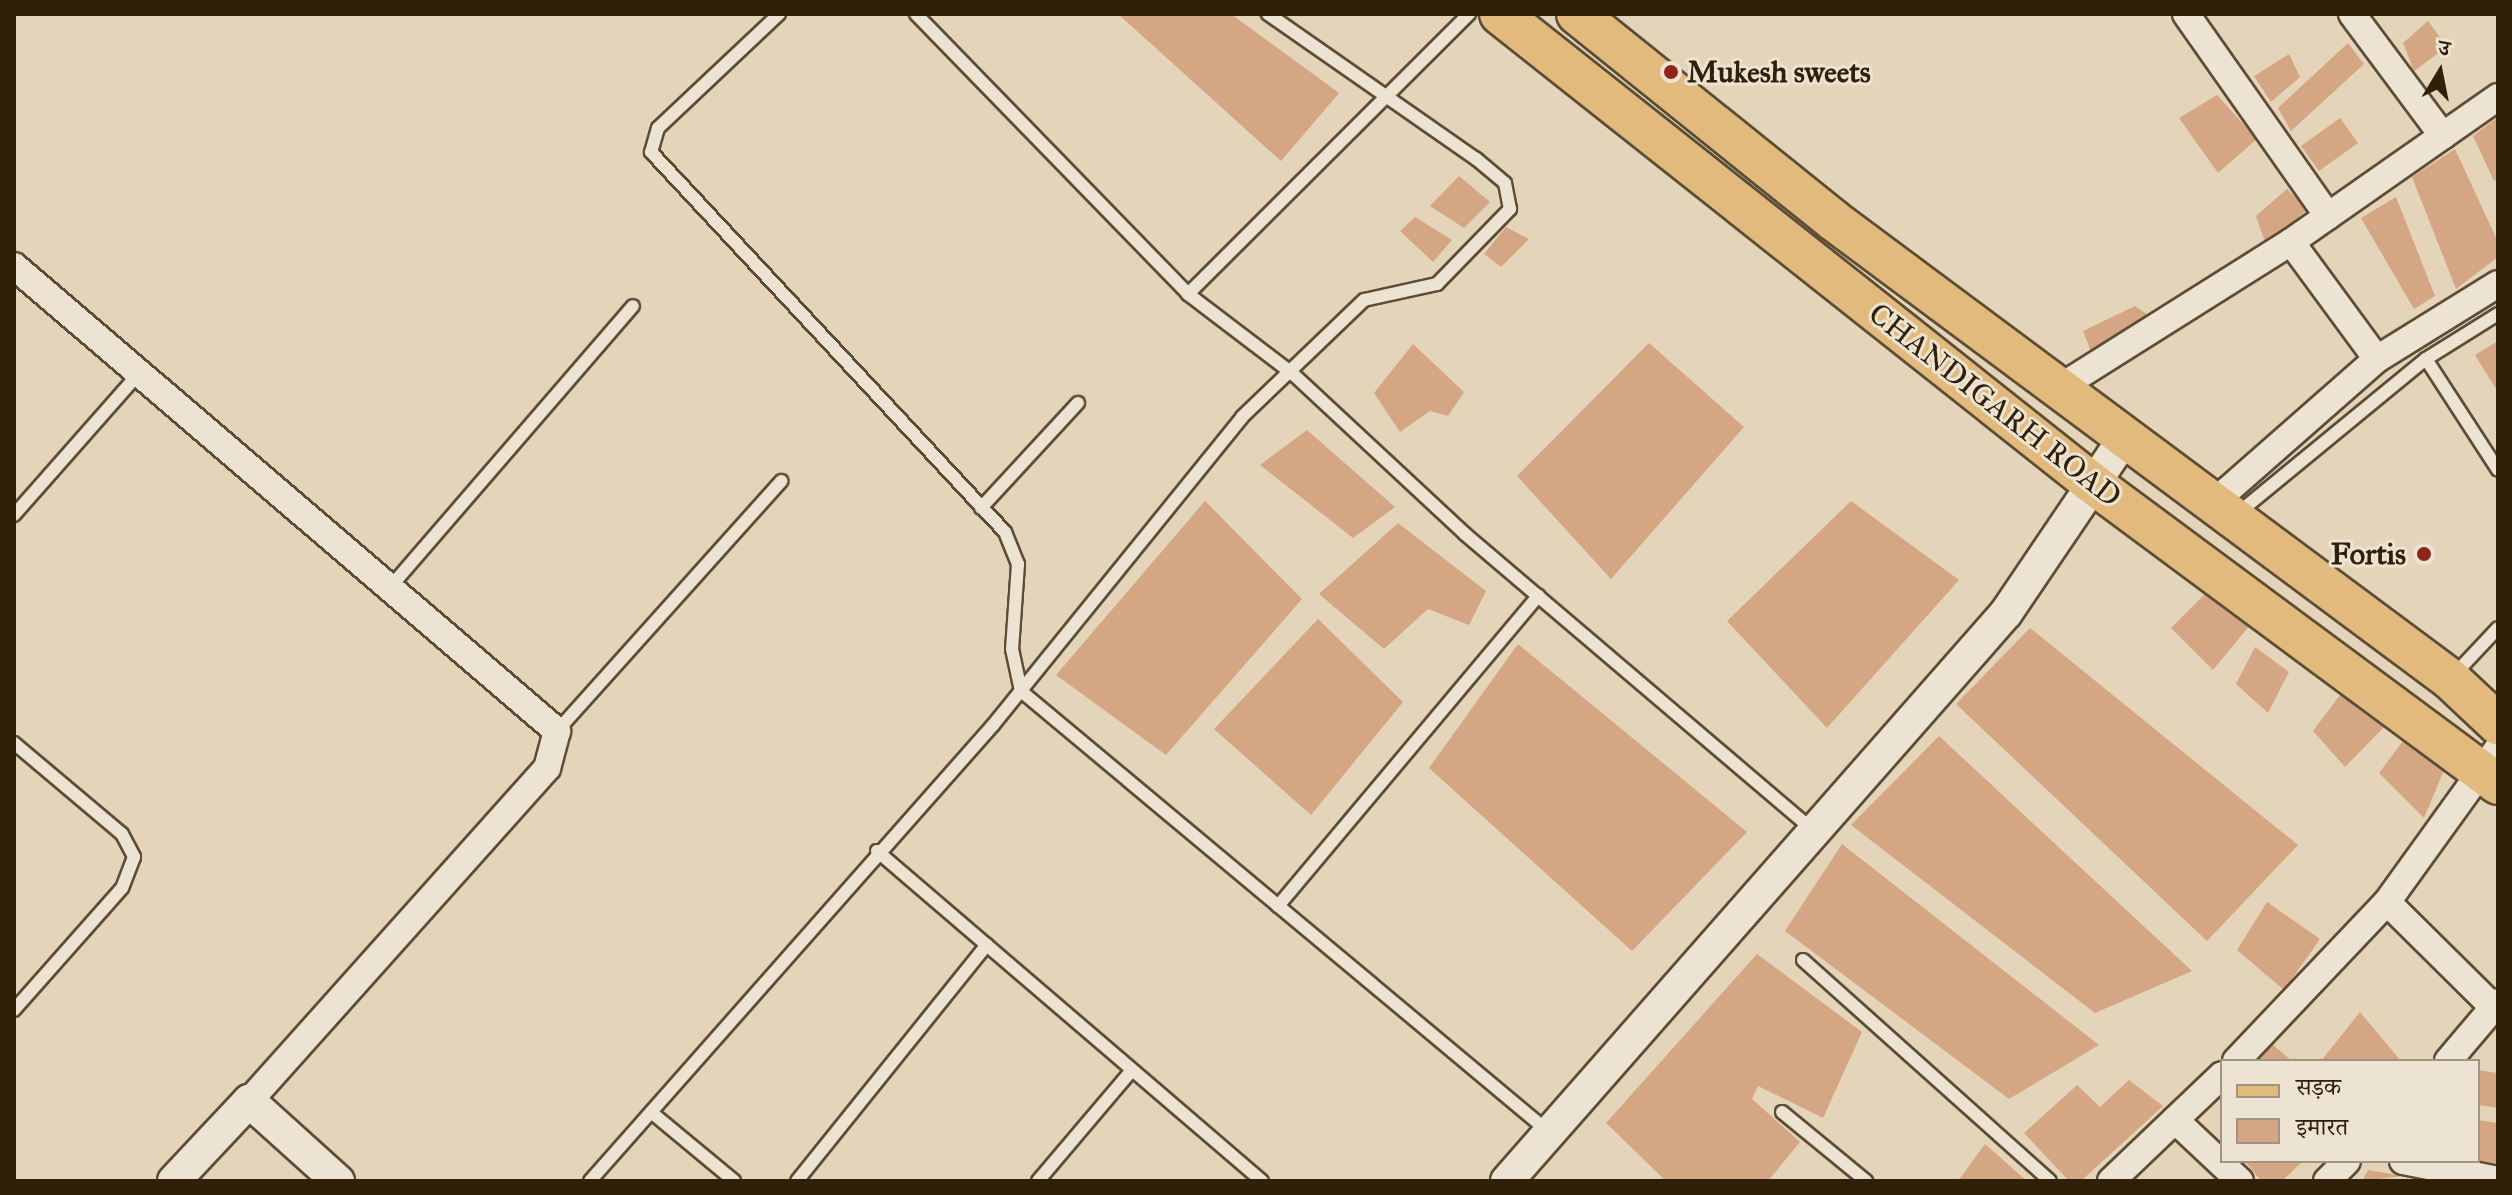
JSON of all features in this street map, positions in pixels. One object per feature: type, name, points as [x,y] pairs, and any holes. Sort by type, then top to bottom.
[{"type":"main road","name":"CHANDIGARH ROAD","points":[[1500,14],[2092,483],[2492,768]]},
{"type":"main road","name":"CHANDIGARH ROAD","points":[[1577,14],[1833,220],[2450,679],[2498,724]]},
{"type":"street","points":[[2352,14],[2443,136]]},
{"type":"street","points":[[2189,15],[2328,216]]},
{"type":"street","points":[[2059,388],[2291,242],[2498,97]]},
{"type":"street","points":[[2291,242],[2377,359]]},
{"type":"street","points":[[14,266],[393,584],[557,731],[547,768],[174,1181]]},
{"type":"street","points":[[2222,511],[2377,359],[2498,284]]},
{"type":"street","points":[[1507,1181],[2006,613],[2125,437]]},
{"type":"street","points":[[2238,1059],[2387,902],[2492,768]]},
{"type":"street","points":[[2387,902],[2496,1005],[2450,1059]]},
{"type":"street","points":[[2111,1181],[2220,1077]]},
{"type":"street","points":[[249,1101],[338,1181]]},
{"type":"street","points":[[2175,1120],[2220,1162]]},
{"type":"street","points":[[2221,1163],[2240,1181]]},
{"type":"street","points":[[2327,1181],[2345,1163]]},
{"type":"street","points":[[2413,1163],[2498,1180]]},
{"type":"lane","points":[[779,14],[658,128],[651,152],[1015,548],[1012,649],[1021,691],[1550,1132]]},
{"type":"lane","points":[[916,14],[1188,294],[1293,374],[1538,596],[1815,831]]},
{"type":"lane","points":[[590,1181],[877,851],[1021,691],[1242,417],[1293,374],[1364,300],[1437,284],[1510,209],[1505,183],[1268,14]]},
{"type":"lane","points":[[1188,294],[1388,102],[1469,14]]},
{"type":"lane","points":[[393,584],[633,306]]},
{"type":"lane","points":[[2222,511],[2426,359],[2498,314]]},
{"type":"lane","points":[[2426,359],[2498,470]]},
{"type":"lane","points":[[14,515],[140,372]]},
{"type":"lane","points":[[981,508],[1078,403]]},
{"type":"lane","points":[[557,731],[781,481]]},
{"type":"lane","points":[[1278,906],[1538,596]]},
{"type":"lane","points":[[2450,679],[2498,628]]},
{"type":"lane","points":[[14,743],[122,834],[134,857],[122,888],[16,1004]]},
{"type":"lane","points":[[877,851],[1262,1181]]},
{"type":"lane","points":[[797,1181],[987,945]]},
{"type":"lane","points":[[1803,960],[2050,1181]]},
{"type":"lane","points":[[1038,1181],[1132,1070]]},
{"type":"lane","points":[[651,1112],[734,1181]]},
{"type":"lane","points":[[1782,1112],[1866,1181]]},
{"type":"building","points":[[1118,14],[1231,14],[1339,93],[1281,161]]},
{"type":"building","points":[[2428,21],[2447,47],[2414,71],[2403,43]]},
{"type":"building","points":[[2348,43],[2364,64],[2291,131],[2278,108]]},
{"type":"building","points":[[2289,54],[2300,77],[2271,102],[2254,76]]},
{"type":"building","points":[[2217,95],[2257,139],[2218,173],[2179,118]]},
{"type":"building","points":[[2498,117],[2498,179],[2494,181],[2473,136]]},
{"type":"building","points":[[2340,118],[2358,143],[2319,171],[2301,146]]},
{"type":"building","points":[[2455,149],[2498,242],[2498,257],[2456,289],[2412,177]]},
{"type":"building","points":[[1459,176],[1490,202],[1464,228],[1430,206]]},
{"type":"building","points":[[2287,189],[2308,209],[2266,245],[2256,216]]},
{"type":"building","points":[[2396,197],[2435,296],[2414,309],[2361,218]]},
{"type":"building","points":[[1415,217],[1452,240],[1433,262],[1400,231]]},
{"type":"building","points":[[1506,227],[1529,239],[1501,267],[1484,254]]},
{"type":"building","points":[[2135,306],[2148,315],[2092,354],[2083,331]]},
{"type":"building","points":[[2498,341],[2498,392],[2475,355]]},
{"type":"building","points":[[1649,343],[1744,427],[1611,579],[1517,476]]},
{"type":"building","points":[[1413,344],[1464,392],[1448,416],[1430,411],[1400,432],[1374,393]]},
{"type":"building","points":[[1307,430],[1395,507],[1353,538],[1260,465]]},
{"type":"building","points":[[1205,501],[1302,599],[1166,755],[1056,675]]},
{"type":"building","points":[[1851,501],[1959,580],[1827,728],[1727,621]]},
{"type":"building","points":[[1398,523],[1486,591],[1469,625],[1428,609],[1384,649],[1319,594]]},
{"type":"building","points":[[2211,588],[2250,625],[2213,670],[2171,628]]},
{"type":"building","points":[[1318,619],[1403,702],[1311,815],[1214,729]]},
{"type":"building","points":[[2030,628],[2298,845],[2207,941],[1956,704]]},
{"type":"building","points":[[1518,644],[1747,832],[1632,951],[1429,768]]},
{"type":"building","points":[[2255,647],[2289,672],[2268,713],[2236,684]]},
{"type":"building","points":[[2340,695],[2385,726],[2345,767],[2313,731]]},
{"type":"building","points":[[1939,736],[2192,971],[2095,1013],[1851,825]]},
{"type":"building","points":[[2406,737],[2447,763],[2424,818],[2379,773]]},
{"type":"building","points":[[1842,844],[2099,1045],[2009,1099],[1785,931]]},
{"type":"building","points":[[2267,902],[2320,939],[2284,990],[2237,950]]},
{"type":"building","points":[[1757,954],[1862,1032],[1823,1118],[1758,1086],[1752,1099],[1800,1142],[1768,1181],[1666,1181],[1606,1123]]},
{"type":"building","points":[[2360,1012],[2399,1059],[2323,1059]]},
{"type":"building","points":[[2266,1039],[2290,1059],[2253,1059]]},
{"type":"building","points":[[2480,1070],[2498,1073],[2498,1108],[2480,1105]]},
{"type":"building","points":[[2129,1080],[2163,1106],[2081,1181],[2069,1181],[2024,1133],[2077,1085],[2100,1107]]},
{"type":"building","points":[[2480,1120],[2498,1123],[2498,1168],[2480,1163]]},
{"type":"building","points":[[1985,1144],[2027,1181],[1958,1181]]},
{"type":"building","points":[[2247,1163],[2301,1163],[2282,1181],[2261,1181]]},
{"type":"building","points":[[2368,1170],[2403,1176],[2362,1181]]},
{"type":"place","name":"Mukesh sweets","points":[[1671,72]]},
{"type":"place","name":"Fortis","points":[[2424,554]]}]
